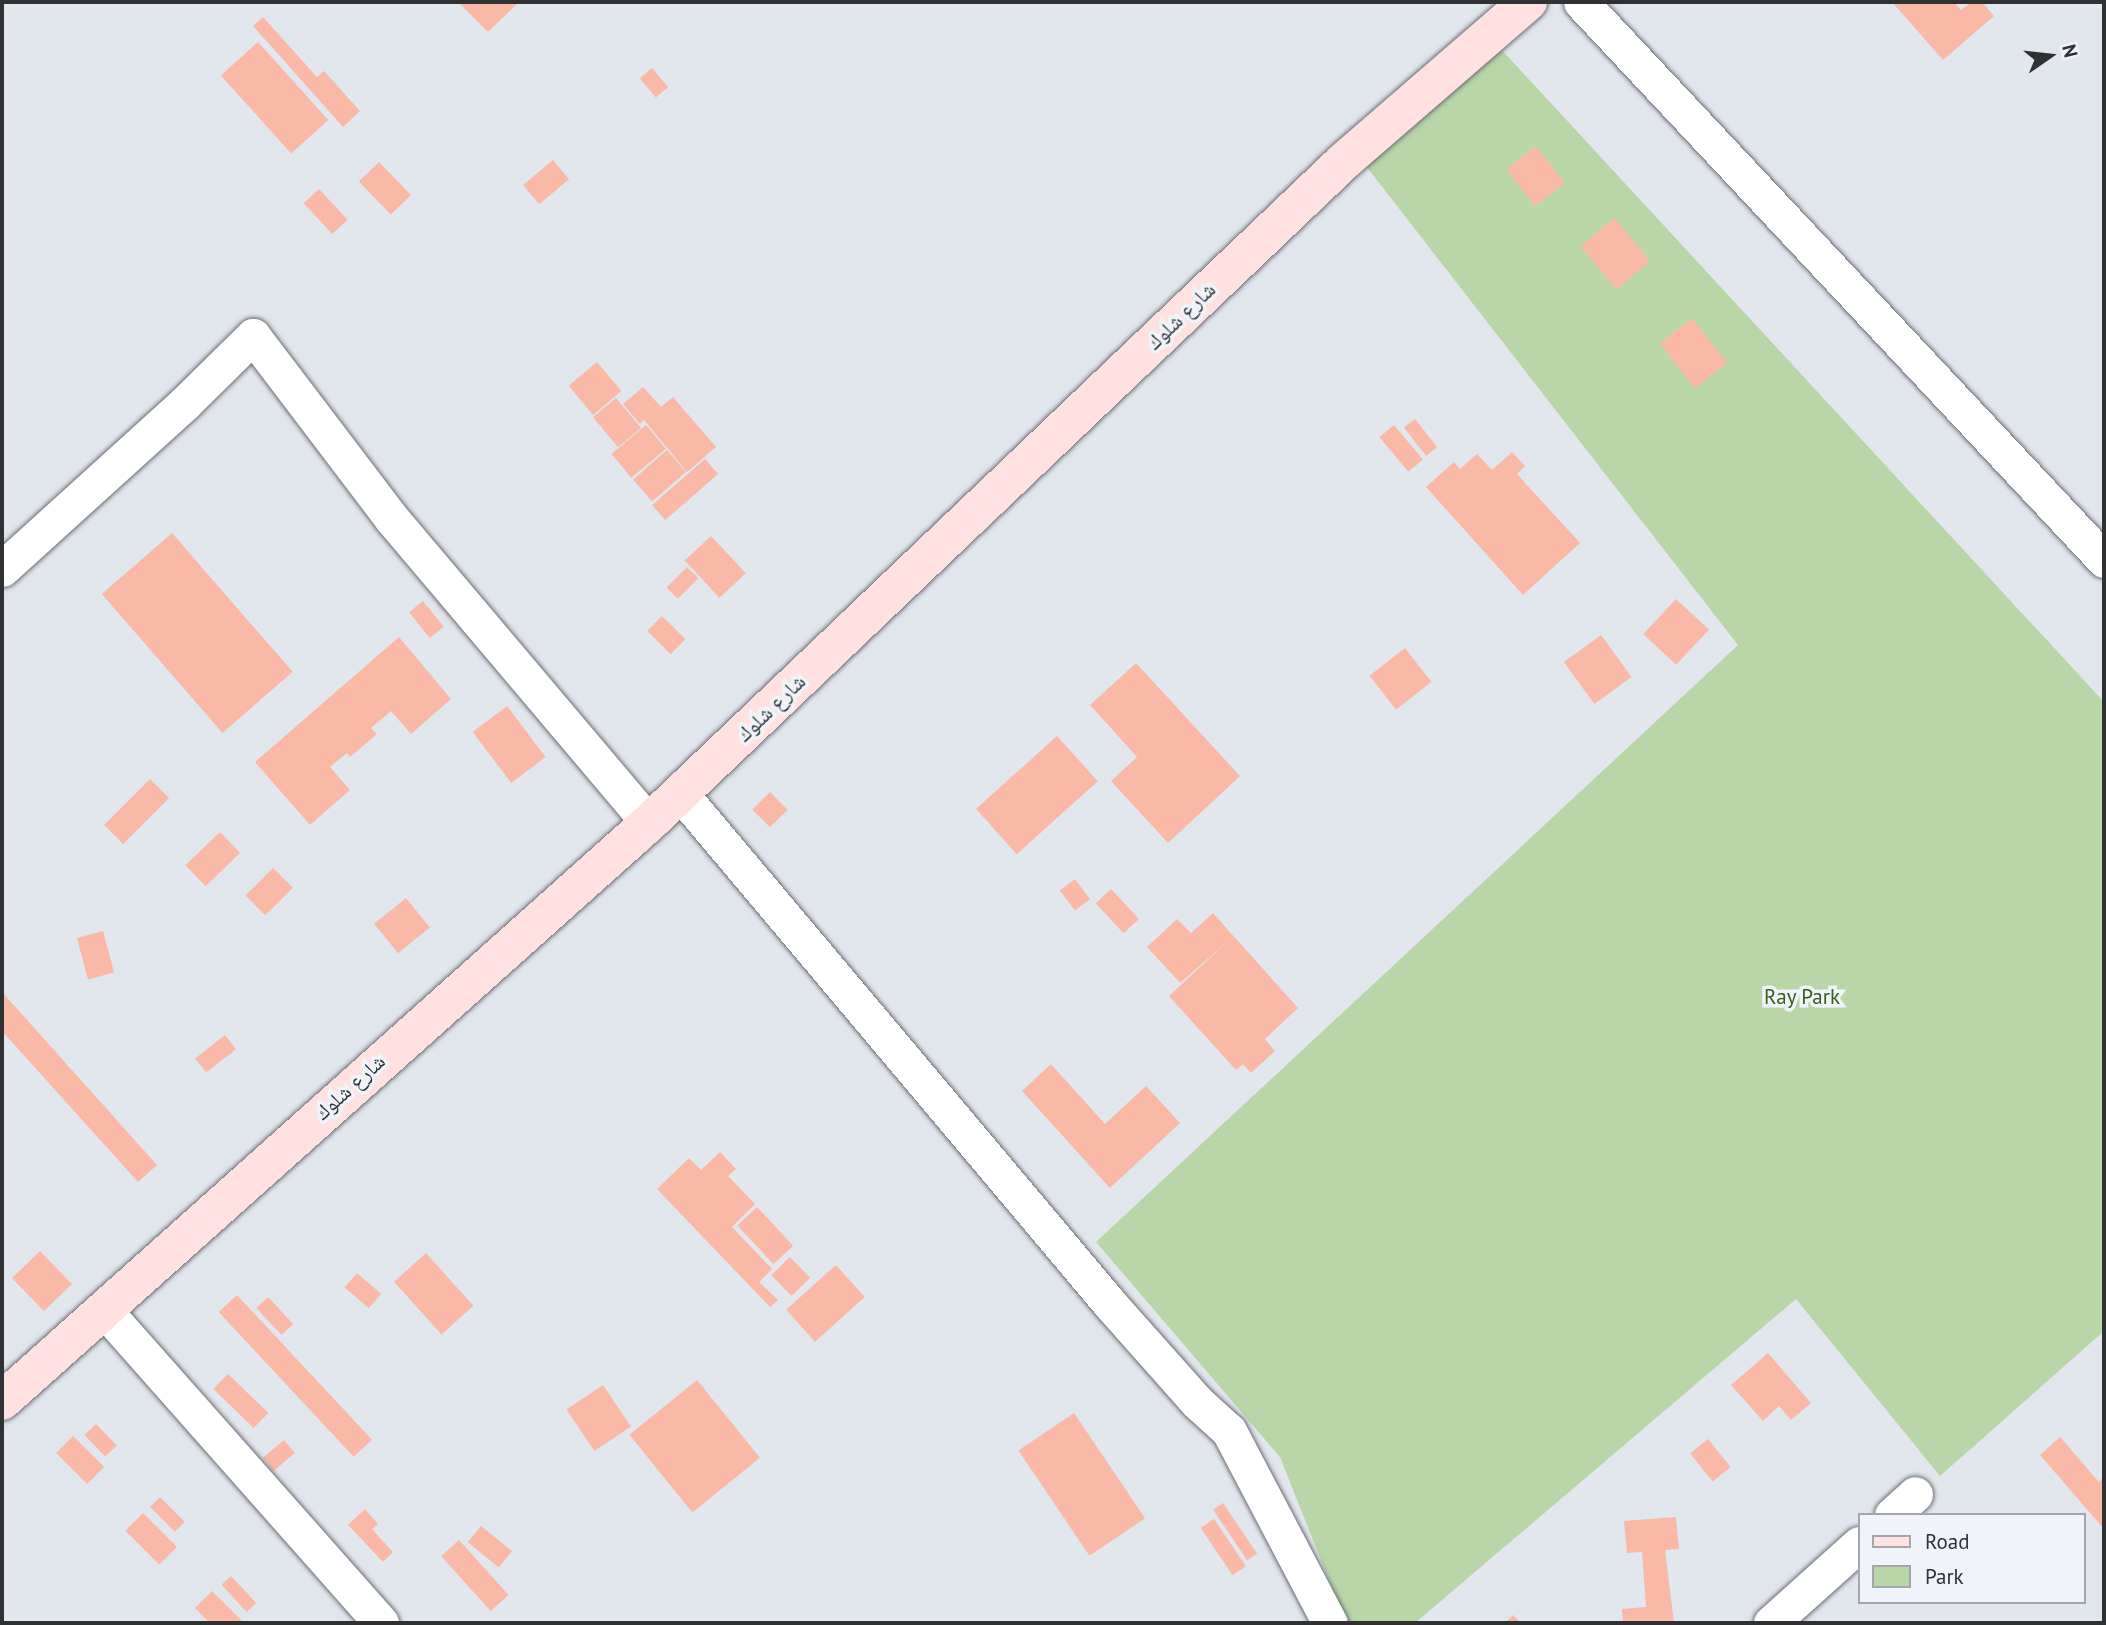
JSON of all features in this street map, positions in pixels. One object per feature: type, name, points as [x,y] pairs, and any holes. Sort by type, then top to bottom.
[{"type":"street","name":"شارع شلوك","points":[[2,1401],[106,1312],[350,1086],[681,794],[1343,162],[1528,2]]},
{"type":"street","points":[[1581,2],[2104,560]]},
{"type":"street","points":[[2,569],[184,404],[253,335],[392,519],[649,823]]},
{"type":"street","points":[[681,794],[1110,1304],[1197,1402],[1229,1431],[1278,1517],[1330,1623]]},
{"type":"street","points":[[106,1312],[381,1623]]},
{"type":"street","points":[[1772,1623],[1857,1546]]},
{"type":"green space","name":"Ray Park","points":[[1499,47],[2104,702],[2104,1331],[1940,1476],[1796,1299],[1415,1623],[1346,1623],[1280,1457],[1096,1242],[1738,645],[1366,166]]},
{"type":"building","points":[[458,2],[519,2],[488,32]]},
{"type":"building","points":[[1892,2],[1954,2],[1961,10],[1971,2],[1982,2],[1994,16],[1943,60]]},
{"type":"building","points":[[263,17],[317,77],[324,71],[360,111],[343,127],[253,26]]},
{"type":"building","points":[[258,42],[328,120],[291,153],[221,75]]},
{"type":"building","points":[[652,68],[668,87],[656,97],[640,78]]},
{"type":"building","points":[[1536,146],[1565,183],[1535,206],[1506,169]]},
{"type":"building","points":[[553,160],[569,179],[539,204],[523,185]]},
{"type":"building","points":[[379,162],[411,195],[391,215],[359,181]]},
{"type":"building","points":[[319,189],[348,220],[332,234],[304,203]]},
{"type":"building","points":[[1614,218],[1650,261],[1616,289],[1580,246]]},
{"type":"building","points":[[1692,318],[1727,363],[1695,388],[1660,343]]},
{"type":"building","points":[[597,362],[621,391],[593,415],[569,386]]},
{"type":"building","points":[[643,387],[661,407],[673,397],[716,447],[687,472],[644,420],[640,424],[623,404]]},
{"type":"building","points":[[616,398],[641,428],[618,447],[593,417]]},
{"type":"building","points":[[1415,419],[1437,447],[1426,456],[1404,428]]},
{"type":"building","points":[[646,425],[666,449],[631,478],[612,454]]},
{"type":"building","points":[[1394,425],[1423,459],[1408,472],[1379,437]]},
{"type":"building","points":[[667,450],[686,472],[652,501],[633,480]]},
{"type":"building","points":[[1512,452],[1525,466],[1517,474],[1580,543],[1523,595],[1426,487],[1454,462],[1460,469],[1477,454],[1492,470]]},
{"type":"building","points":[[705,459],[718,474],[665,520],[652,505]]},
{"type":"building","points":[[172,533],[293,672],[223,733],[102,594]]},
{"type":"building","points":[[711,536],[746,573],[719,598],[685,561]]},
{"type":"building","points":[[687,567],[698,578],[678,599],[666,588]]},
{"type":"building","points":[[1676,599],[1709,630],[1676,665],[1643,634]]},
{"type":"building","points":[[423,601],[444,627],[430,638],[409,612]]},
{"type":"building","points":[[662,616],[685,639],[670,654],[647,631]]},
{"type":"building","points":[[1601,635],[1632,677],[1594,704],[1564,662]]},
{"type":"building","points":[[399,637],[451,699],[411,734],[391,711],[371,728],[377,734],[350,757],[347,753],[330,767],[350,790],[310,825],[255,762]]},
{"type":"building","points":[[1405,648],[1431,682],[1396,710],[1370,676]]},
{"type":"building","points":[[1136,663],[1240,776],[1168,843],[1111,781],[1137,757],[1090,705]]},
{"type":"building","points":[[507,706],[546,757],[511,783],[473,732]]},
{"type":"building","points":[[1057,736],[1098,781],[1017,854],[976,809]]},
{"type":"building","points":[[150,779],[169,798],[123,844],[104,825]]},
{"type":"building","points":[[770,792],[788,810],[770,827],[752,810]]},
{"type":"building","points":[[220,832],[240,853],[206,886],[185,865]]},
{"type":"building","points":[[273,868],[293,888],[265,915],[245,896]]},
{"type":"building","points":[[1075,879],[1090,899],[1075,910],[1060,890]]},
{"type":"building","points":[[1111,889],[1139,919],[1124,933],[1096,903]]},
{"type":"building","points":[[406,898],[430,928],[398,953],[374,924]]},
{"type":"building","points":[[1213,913],[1298,1008],[1265,1039],[1275,1051],[1251,1073],[1243,1064],[1236,1070],[1169,996],[1227,942],[1180,983],[1147,947],[1177,919],[1191,933]]},
{"type":"building","points":[[103,931],[114,973],[88,980],[77,938]]},
{"type":"building","points":[[2,992],[157,1165],[138,1182],[2,1031]]},
{"type":"building","points":[[225,1035],[236,1049],[206,1073],[195,1058]]},
{"type":"building","points":[[1051,1064],[1105,1124],[1146,1086],[1180,1123],[1110,1188],[1022,1091]]},
{"type":"building","points":[[720,1152],[736,1169],[728,1176],[755,1204],[732,1227],[772,1269],[759,1282],[778,1300],[770,1307],[657,1189],[689,1158],[701,1170]]},
{"type":"building","points":[[757,1207],[793,1246],[773,1264],[737,1225]]},
{"type":"building","points":[[40,1251],[72,1284],[44,1311],[12,1278]]},
{"type":"building","points":[[426,1253],[474,1306],[442,1335],[394,1282]]},
{"type":"building","points":[[790,1257],[810,1278],[791,1296],[771,1275]]},
{"type":"building","points":[[836,1265],[865,1297],[815,1342],[786,1310]]},
{"type":"building","points":[[357,1273],[381,1294],[369,1308],[345,1287]]},
{"type":"building","points":[[237,1295],[372,1440],[354,1457],[219,1312]]},
{"type":"building","points":[[268,1297],[293,1324],[282,1335],[256,1308]]},
{"type":"building","points":[[1768,1353],[1811,1403],[1791,1420],[1779,1406],[1763,1421],[1731,1385]]},
{"type":"building","points":[[228,1374],[268,1413],[254,1428],[213,1389]]},
{"type":"building","points":[[697,1380],[760,1458],[692,1512],[629,1435]]},
{"type":"building","points":[[603,1385],[631,1426],[594,1451],[567,1410]]},
{"type":"building","points":[[1074,1413],[1145,1518],[1089,1556],[1018,1450]]},
{"type":"building","points":[[96,1424],[117,1446],[105,1457],[84,1435]]},
{"type":"building","points":[[73,1436],[104,1467],[87,1484],[56,1453]]},
{"type":"building","points":[[2060,1437],[2099,1482],[2104,1477],[2104,1529],[2040,1455]]},
{"type":"building","points":[[1708,1439],[1731,1467],[1713,1481],[1690,1453]]},
{"type":"building","points":[[284,1440],[295,1453],[273,1471],[263,1458]]},
{"type":"building","points":[[160,1497],[185,1522],[175,1532],[150,1507]]},
{"type":"building","points":[[1223,1503],[1257,1554],[1247,1560],[1213,1510]]},
{"type":"building","points":[[365,1509],[378,1524],[372,1529],[393,1552],[383,1562],[348,1525]]},
{"type":"building","points":[[143,1513],[177,1547],[159,1565],[125,1531]]},
{"type":"building","points":[[1676,1517],[1679,1549],[1665,1550],[1674,1623],[1623,1623],[1622,1609],[1646,1607],[1642,1552],[1627,1553],[1624,1521]]},
{"type":"building","points":[[1214,1519],[1246,1566],[1233,1575],[1201,1528]]},
{"type":"building","points":[[481,1526],[512,1551],[499,1567],[468,1542]]},
{"type":"building","points":[[459,1540],[509,1595],[491,1611],[441,1556]]},
{"type":"building","points":[[231,1576],[256,1603],[247,1612],[221,1585]]},
{"type":"building","points":[[212,1591],[244,1623],[210,1623],[195,1608]]},
{"type":"building","points":[[1513,1615],[1521,1623],[1505,1623]]}]
